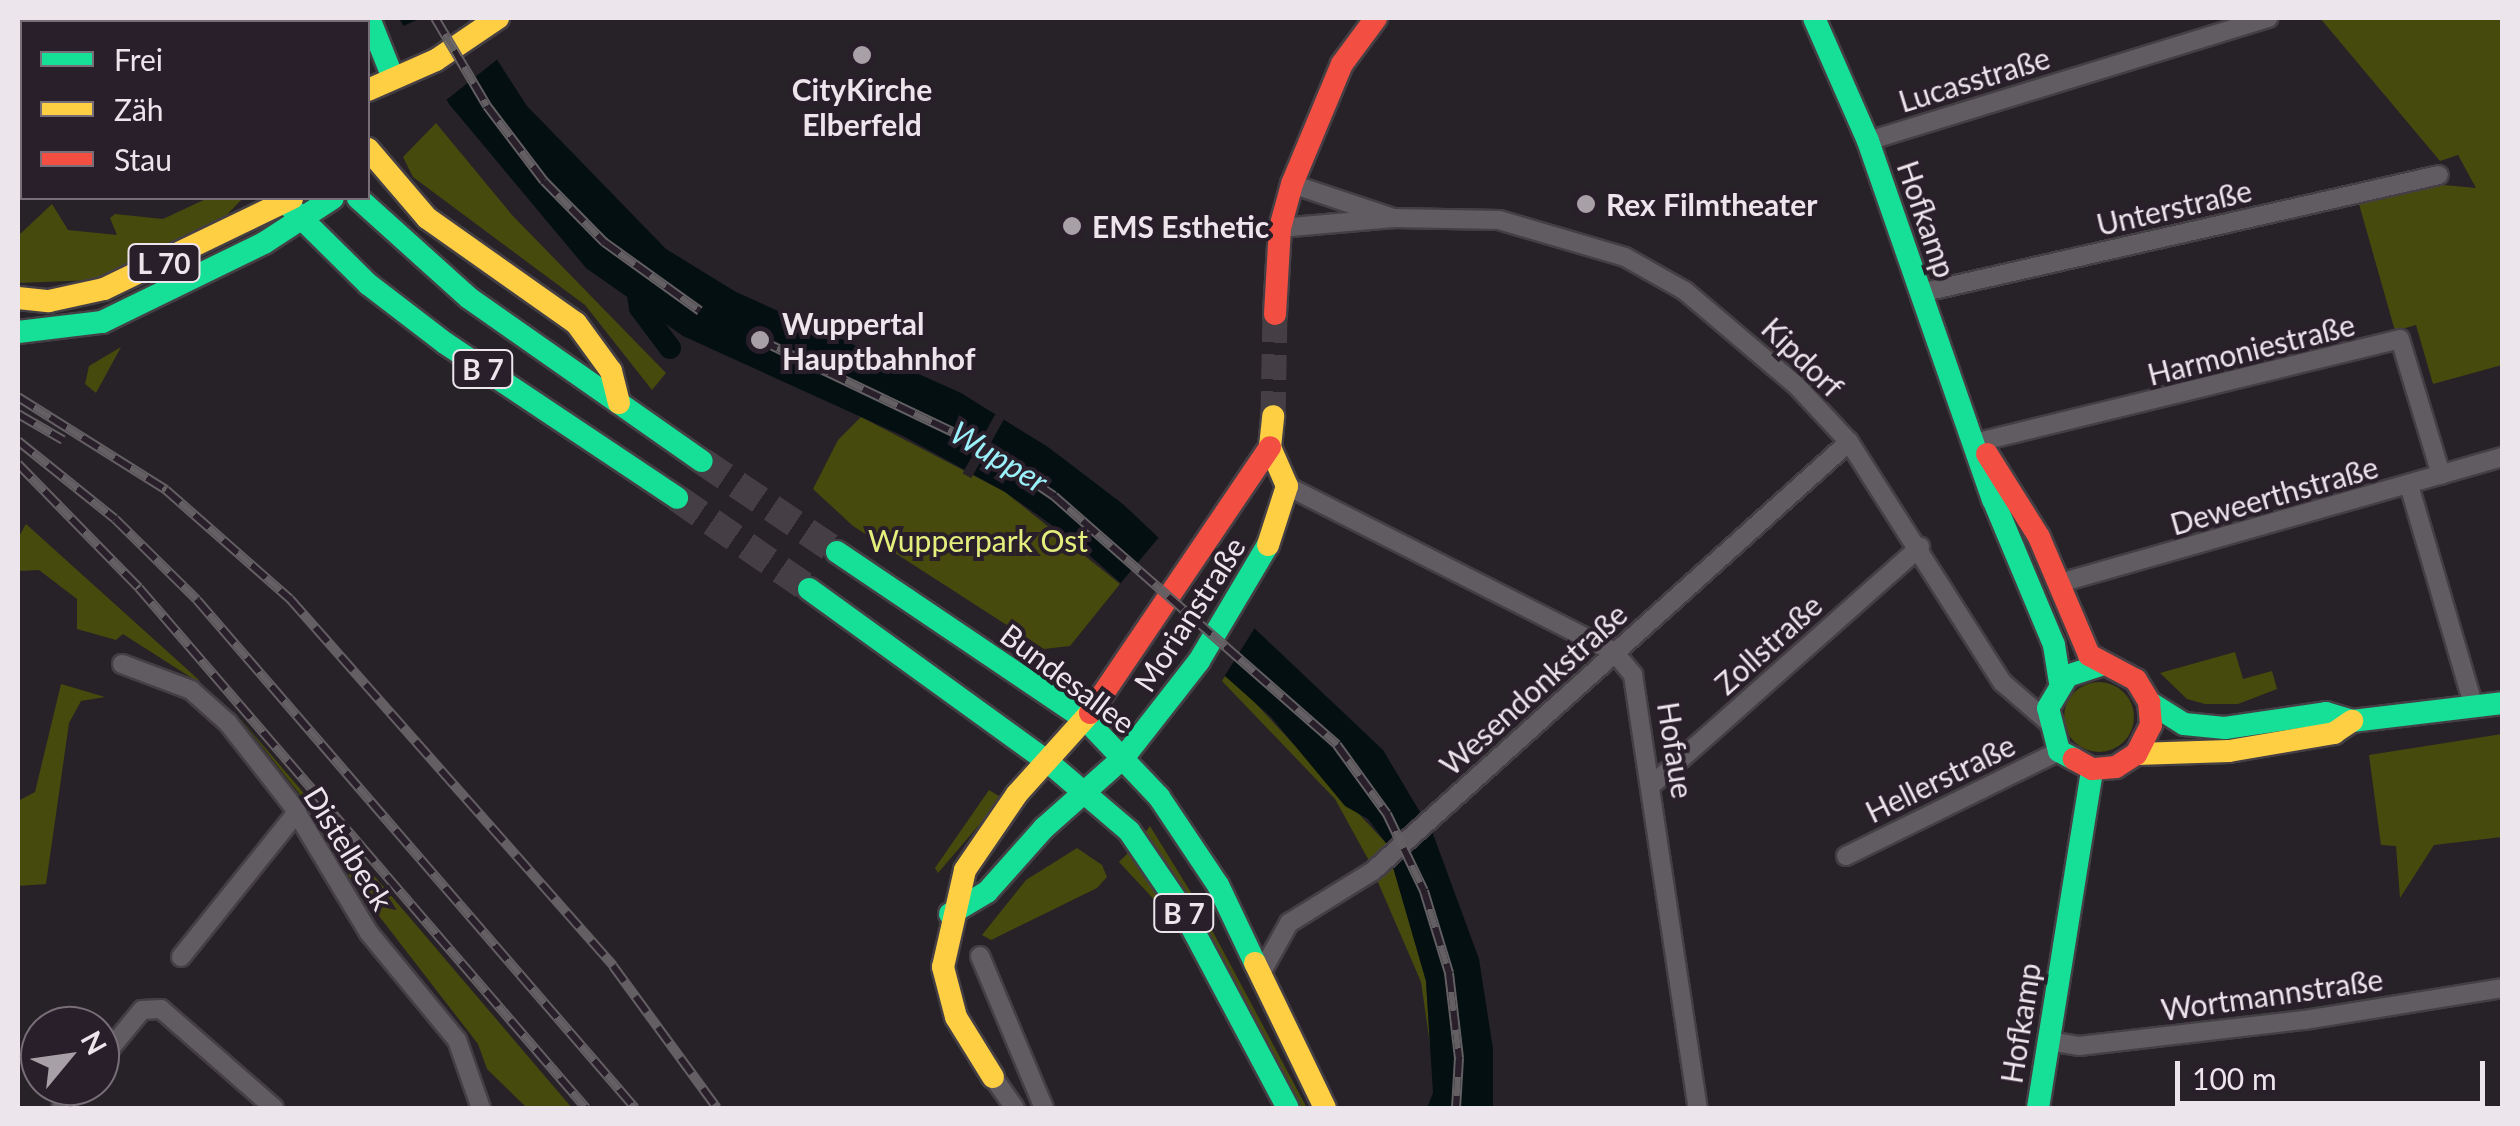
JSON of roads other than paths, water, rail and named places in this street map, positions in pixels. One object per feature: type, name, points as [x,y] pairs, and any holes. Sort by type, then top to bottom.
[{"type":"main road","points":[[1275,314],[1280,228],[1292,184],[1342,64],[1376,18]]},
{"type":"main road","name":"Hofkamp","points":[[1814,18],[1868,141],[1920,293],[2030,591],[2058,656],[2060,682]]},
{"type":"main road","points":[[370,89],[494,20]]},
{"type":"main road","points":[[370,21],[401,75]]},
{"type":"main road","points":[[370,151],[426,218],[576,322],[610,371],[619,404]]},
{"type":"main road","name":"L 70","points":[[18,298],[50,301],[104,289],[284,200]]},
{"type":"main road","name":"B 7","points":[[287,200],[368,284],[445,343],[677,498]]},
{"type":"main road","name":"L 70","points":[[18,332],[102,322],[304,221],[330,200]]},
{"type":"main road","name":"B 7","points":[[360,200],[469,298],[702,461]]},
{"type":"main road","name":"Morianstraße","points":[[950,914],[986,892],[1044,828],[1124,757],[1199,661],[1272,539],[1288,486],[1270,447],[1272,416]]},
{"type":"main road","name":"Hofkamp","points":[[1978,442],[2014,491],[2060,583],[2077,633],[2101,665]]},
{"type":"main road","name":"Morianstraße","points":[[993,1077],[947,991],[950,914],[965,870],[1047,761],[1086,720],[1270,447]]},
{"type":"main road","name":"Bundesallee","points":[[837,552],[1086,720],[1124,757],[1169,810],[1218,884],[1325,1108]]},
{"type":"main road","points":[[2030,591],[2060,583]]},
{"type":"main road","name":"B 7","points":[[809,589],[1088,792],[1162,876],[1288,1108]]},
{"type":"main road","points":[[2149,702],[2148,736],[2136,754],[2116,767],[2092,769],[2060,751],[2048,722],[2060,682],[2101,665],[2136,680],[2163,716],[2205,728],[2326,714],[2352,721],[2502,704]]},
{"type":"main road","points":[[2136,754],[2229,751],[2334,733],[2352,721]]},
{"type":"main road","name":"Hofkamp","points":[[2038,1108],[2092,769]]},
{"type":"street","name":"Lucasstraße","points":[[1868,141],[2228,23],[2268,18]]},
{"type":"street","name":"Unterstraße","points":[[1920,293],[2439,175]]},
{"type":"street","name":"Kipdorf","points":[[1292,184],[1394,218]]},
{"type":"street","name":"Kipdorf","points":[[1280,228],[1394,218],[1500,220],[1625,257],[1685,290],[1732,328],[1849,442],[2002,682],[2048,722]]},
{"type":"street","name":"Harmoniestraße","points":[[1978,442],[2400,340],[2441,475]]},
{"type":"street","name":"Wesendonkstraße","points":[[1260,975],[1289,923],[1373,871],[1849,442]]},
{"type":"street","name":"Deweerthstraße","points":[[2060,583],[2502,457]]},
{"type":"street","points":[[2409,485],[2474,708]]},
{"type":"street","points":[[1288,486],[1614,652]]},
{"type":"street","name":"Zollstraße","points":[[1654,783],[1920,548]]},
{"type":"street","name":"Hofaue","points":[[1614,652],[1640,694],[1698,1108]]},
{"type":"street","name":"Distelbeck","points":[[122,664],[191,690],[228,723],[296,812],[369,933],[457,1040],[481,1108]]},
{"type":"street","name":"Hellerstraße","points":[[1846,856],[2060,751]]},
{"type":"street","points":[[182,957],[296,812]]},
{"type":"street","points":[[980,956],[1044,1108]]},
{"type":"street","name":"Wortmannstraße","points":[[2048,1041],[2079,1046],[2305,1020],[2502,988]]},
{"type":"street","points":[[120,1037],[142,1010],[152,1007],[212,1050],[274,1108]]},
{"type":"street","points":[[993,1077],[1015,1108]]},
{"type":"water","name":"Wupper","points":[[399,18],[470,18],[527,106],[666,249],[736,292],[961,393],[1048,447],[1124,505],[1383,750],[1433,834],[1479,959],[1493,1049],[1493,1108],[1427,1108],[1433,1093],[1426,981],[1386,843],[1368,819],[1345,806],[1271,717],[1070,538],[1005,492],[903,436],[683,336],[586,268],[449,104]]},
{"type":"waterway","points":[[636,282],[640,308],[670,348]]},
{"type":"tunnel","points":[[1273,416],[1275,314]]},
{"type":"tunnel","points":[[702,461],[837,552]]},
{"type":"tunnel","points":[[677,498],[809,589]]},
{"type":"railway","points":[[435,18],[487,106],[544,181],[604,242],[700,311]]},
{"type":"railway","points":[[760,340],[976,443],[1054,496],[1337,745],[1387,814],[1424,891],[1449,973],[1459,1058],[1456,1108]]},
{"type":"railway","points":[[18,397],[166,490],[290,599],[613,966],[717,1108]]},
{"type":"railway","points":[[18,414],[63,440]]},
{"type":"railway","points":[[18,441],[115,519],[197,600],[635,1108]]},
{"type":"railway","points":[[18,464],[139,588],[586,1108]]},
{"type":"place","name":"CityKirche Elberfeld","points":[[862,55]]},
{"type":"place","name":"Rex Filmtheater","points":[[1586,204]]},
{"type":"place","name":"EMS Esthetic","points":[[1072,226]]},
{"type":"place","name":"Wuppertal Hauptbahnhof","points":[[760,340]]},
{"type":"park label","name":"Wupperpark Ost","points":[[978,540]]}]
